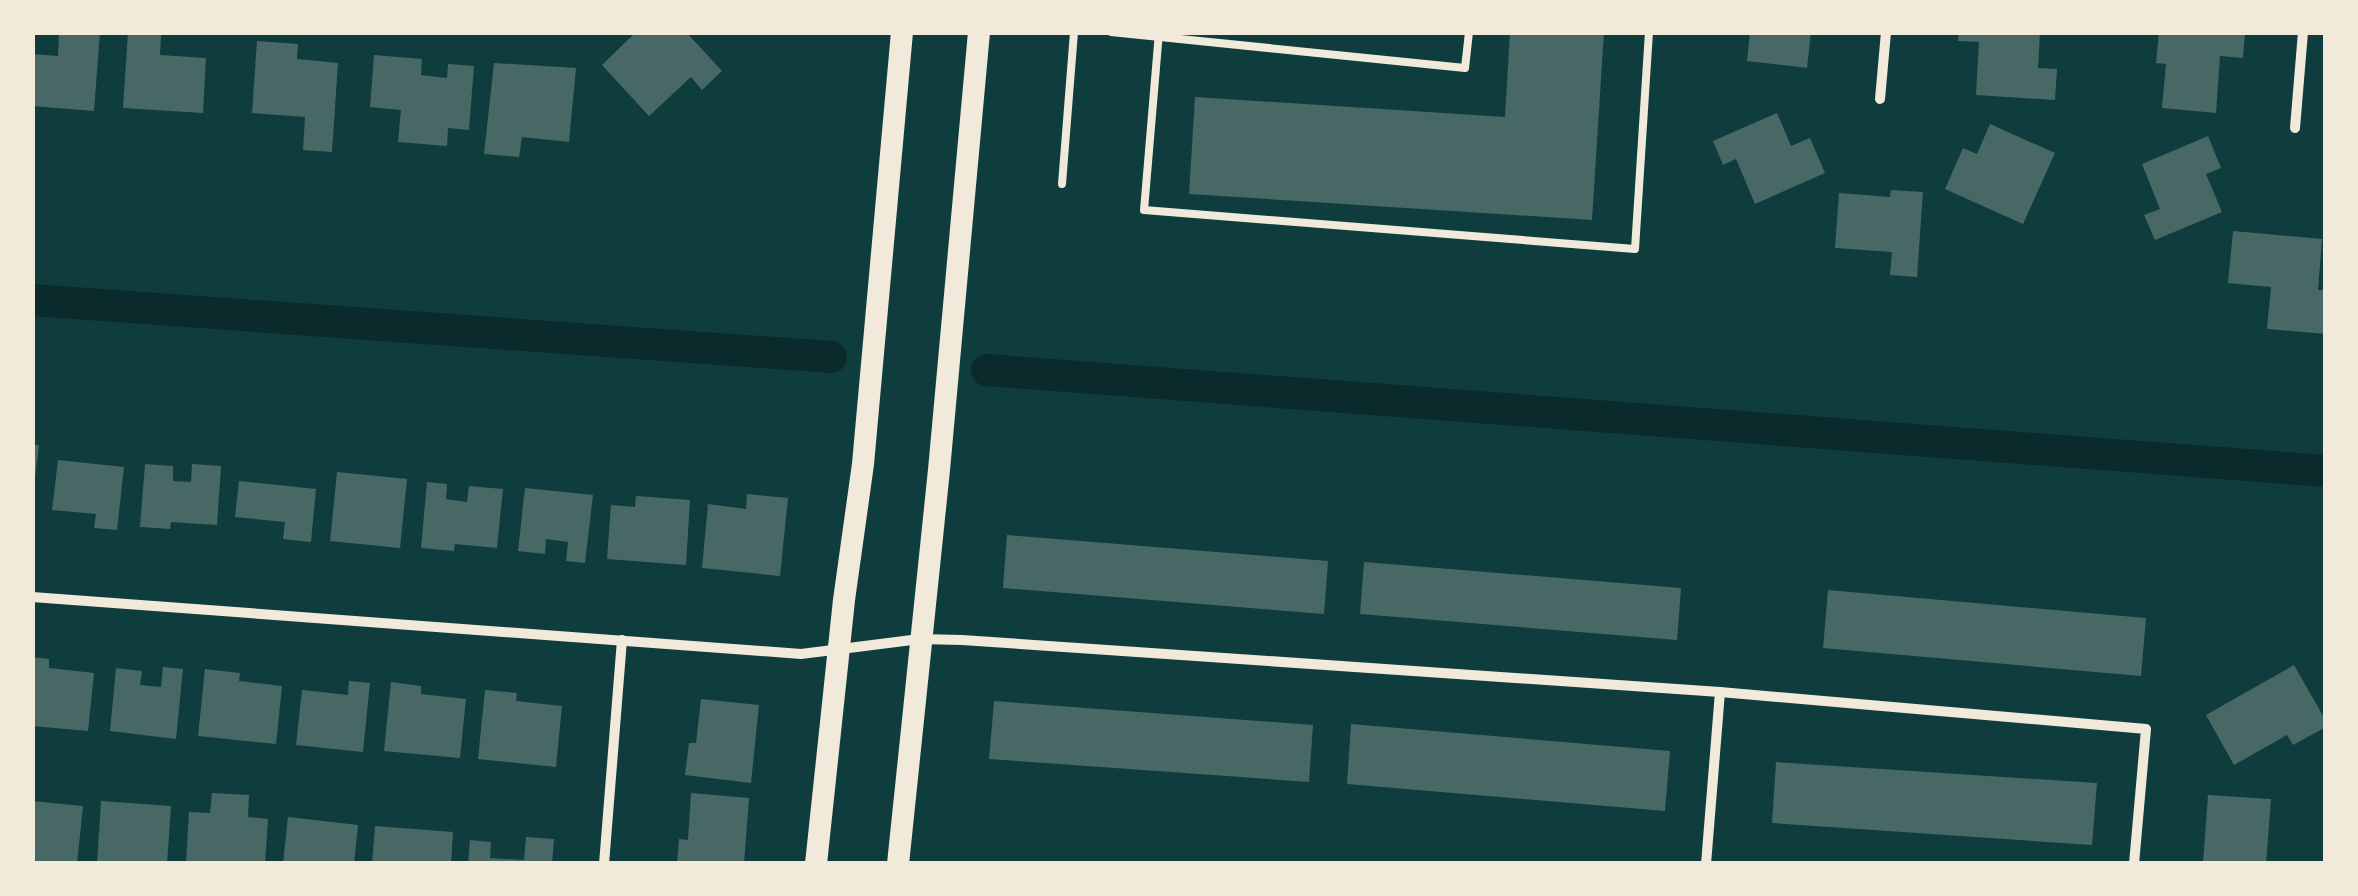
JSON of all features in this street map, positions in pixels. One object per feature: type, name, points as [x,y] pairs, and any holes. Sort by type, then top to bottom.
[{"type":"main road","points":[[816,864],[863,464],[902,32]]},
{"type":"main road","points":[[898,864],[979,32]]},
{"type":"street","points":[[1880,99],[1886,32]]},
{"type":"street","points":[[2295,128],[2304,32]]},
{"type":"street","points":[[32,597],[801,654],[920,639],[1720,692],[2146,730],[2134,864]]},
{"type":"street","points":[[604,864],[622,640]]},
{"type":"street","points":[[1706,864],[1720,692]]},
{"type":"lane","points":[[1062,184],[1074,32]]},
{"type":"lane","points":[[1111,32],[1465,68],[1469,32]]},
{"type":"lane","points":[[1159,36],[1144,210],[1635,249],[1649,32]]},
{"type":"building","points":[[59,32],[100,32],[94,111],[32,106],[32,54],[58,56]]},
{"type":"building","points":[[636,32],[686,32],[722,71],[702,90],[691,77],[649,116],[602,65]]},
{"type":"building","points":[[1510,32],[1604,32],[1592,220],[1189,194],[1195,97],[1505,117]]},
{"type":"building","points":[[1750,32],[1811,32],[1807,68],[1747,61]]},
{"type":"building","points":[[1959,32],[2040,32],[2038,68],[2057,69],[2055,100],[1976,95],[1979,42],[1958,41]]},
{"type":"building","points":[[2159,32],[2245,32],[2243,58],[2220,56],[2216,113],[2162,108],[2166,64],[2156,63]]},
{"type":"building","points":[[128,33],[161,35],[160,55],[206,58],[203,113],[123,108]]},
{"type":"building","points":[[257,41],[298,44],[297,59],[338,63],[332,152],[303,150],[305,117],[252,113]]},
{"type":"building","points":[[374,55],[422,59],[421,75],[447,78],[448,64],[474,66],[469,130],[448,128],[447,146],[398,142],[401,110],[370,107]]},
{"type":"building","points":[[494,63],[576,68],[569,142],[522,137],[519,157],[484,154]]},
{"type":"building","points":[[1777,113],[1791,146],[1810,138],[1825,173],[1755,204],[1736,159],[1723,165],[1713,141]]},
{"type":"building","points":[[1990,124],[2055,153],[2023,224],[1945,189],[1963,148],[1977,154]]},
{"type":"building","points":[[2208,136],[2221,168],[2206,174],[2222,212],[2155,240],[2144,215],[2160,209],[2142,164]]},
{"type":"building","points":[[1891,190],[1923,192],[1917,277],[1890,275],[1892,252],[1835,248],[1839,193],[1890,197]]},
{"type":"building","points":[[2233,231],[2322,239],[2318,290],[2326,290],[2326,334],[2267,329],[2271,287],[2228,283]]},
{"type":"building","points":[[32,445],[39,445],[35,478],[32,478]]},
{"type":"building","points":[[58,460],[124,467],[117,530],[94,528],[96,514],[52,510]]},
{"type":"building","points":[[145,464],[173,466],[173,481],[191,482],[192,464],[221,466],[217,525],[171,522],[170,529],[140,527]]},
{"type":"building","points":[[337,472],[407,479],[400,548],[330,541]]},
{"type":"building","points":[[239,481],[316,489],[311,542],[283,539],[285,522],[235,517]]},
{"type":"building","points":[[427,482],[447,484],[446,499],[467,502],[469,486],[503,489],[497,548],[455,544],[454,551],[421,548]]},
{"type":"building","points":[[525,488],[593,495],[585,563],[566,561],[568,542],[546,539],[545,554],[518,551]]},
{"type":"building","points":[[747,494],[788,498],[780,576],[702,568],[708,504],[746,509]]},
{"type":"building","points":[[636,496],[690,500],[686,565],[607,559],[611,505],[635,507]]},
{"type":"building","points":[[1007,535],[1328,561],[1324,614],[1003,588]]},
{"type":"building","points":[[1364,562],[1681,588],[1677,640],[1360,614]]},
{"type":"building","points":[[1828,590],[2146,618],[2141,676],[1823,648]]},
{"type":"building","points":[[32,657],[49,659],[49,668],[94,673],[88,731],[32,726]]},
{"type":"building","points":[[2294,665],[2326,727],[2293,745],[2287,735],[2234,765],[2206,715]]},
{"type":"building","points":[[163,667],[183,669],[176,739],[110,731],[116,668],[142,671],[140,685],[161,687]]},
{"type":"building","points":[[205,669],[240,673],[239,681],[282,686],[276,744],[198,736]]},
{"type":"building","points":[[349,681],[370,683],[363,752],[296,745],[302,690],[348,695]]},
{"type":"building","points":[[391,682],[421,686],[421,694],[466,699],[460,758],[384,751]]},
{"type":"building","points":[[485,690],[517,693],[516,701],[562,706],[556,767],[478,759]]},
{"type":"building","points":[[701,699],[759,705],[751,783],[685,775],[689,743],[696,743]]},
{"type":"building","points":[[994,701],[1313,725],[1309,782],[989,759]]},
{"type":"building","points":[[1351,724],[1670,751],[1665,811],[1347,784]]},
{"type":"building","points":[[1776,762],[2097,783],[2092,845],[1772,823]]},
{"type":"building","points":[[212,793],[249,795],[248,817],[268,819],[265,864],[186,864],[189,812],[210,813]]},
{"type":"building","points":[[691,793],[749,798],[744,864],[677,864],[679,839],[688,840]]},
{"type":"building","points":[[2208,795],[2271,799],[2266,864],[2203,864]]},
{"type":"building","points":[[32,801],[83,806],[77,864],[32,861]]},
{"type":"building","points":[[101,801],[171,806],[167,864],[97,864]]},
{"type":"building","points":[[288,817],[358,825],[354,864],[283,864]]},
{"type":"building","points":[[375,826],[453,832],[451,864],[372,864]]},
{"type":"building","points":[[526,837],[554,839],[552,864],[468,864],[470,840],[491,842],[490,858],[524,860]]},
{"type":"waterway","points":[[32,300],[831,357]]},
{"type":"waterway","points":[[987,370],[2326,471]]}]
